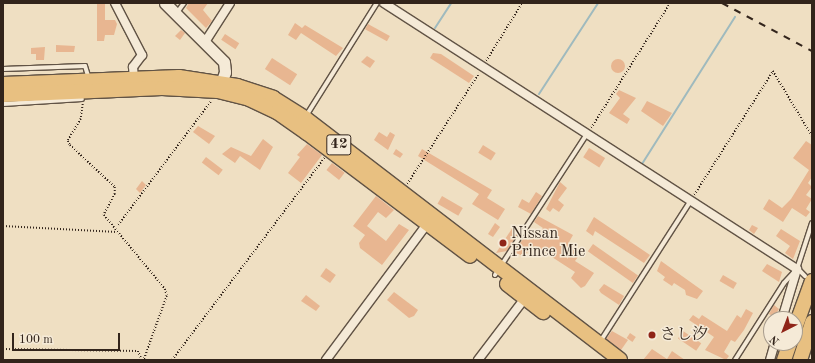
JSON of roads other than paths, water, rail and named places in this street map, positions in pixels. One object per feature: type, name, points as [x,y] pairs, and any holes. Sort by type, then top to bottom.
[{"type":"highway","name":"42","points":[[3,84],[179,77],[273,98],[305,118],[402,192],[498,271],[525,298],[605,360]]},
{"type":"highway","name":"42","points":[[3,95],[220,87],[278,112],[427,224],[498,271],[620,360]]},
{"type":"highway","points":[[800,311],[809,278]]},
{"type":"highway","points":[[800,360],[812,322]]},
{"type":"highway","points":[[810,360],[812,355]]},
{"type":"main road","points":[[165,3],[224,62],[220,87]]},
{"type":"street","points":[[115,3],[142,55],[133,67],[134,78]]},
{"type":"street","points":[[205,42],[230,3]]},
{"type":"street","points":[[384,3],[797,269],[784,311]]},
{"type":"street","points":[[326,360],[427,224]]},
{"type":"street","points":[[478,360],[525,298]]},
{"type":"lane","points":[[176,14],[184,3]]},
{"type":"lane","points":[[305,118],[377,3]]},
{"type":"lane","points":[[3,69],[85,66],[90,80]]},
{"type":"lane","points":[[3,104],[82,99]]},
{"type":"lane","points":[[498,271],[587,133]]},
{"type":"lane","points":[[598,344],[691,200]]},
{"type":"lane","points":[[735,360],[784,283],[797,269],[812,223]]},
{"type":"lane","points":[[797,269],[809,278]]},
{"type":"waterway","points":[[435,28],[451,3]]},
{"type":"waterway","points":[[539,94],[598,3]]},
{"type":"waterway","points":[[642,164],[735,17]]},
{"type":"railway","points":[[722,3],[812,51]]},
{"type":"place","name":"Nissan Prince Mie","points":[[503,243]]},
{"type":"place","name":"さし汐","points":[[652,335]]}]
